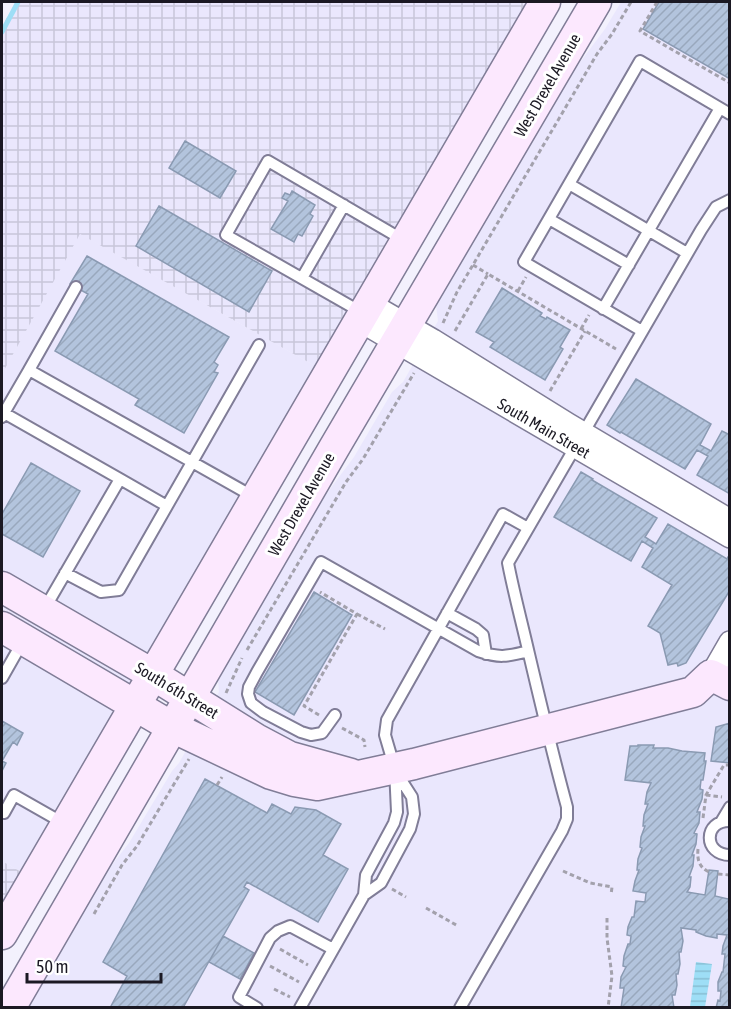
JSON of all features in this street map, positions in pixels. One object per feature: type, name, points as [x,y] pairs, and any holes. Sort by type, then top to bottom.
[{"type":"street","points":[[2,934],[255,498],[360,310],[405,241],[545,2]]},
{"type":"street","name":"West Drexel Avenue","points":[[10,1008],[334,447],[596,2]]},
{"type":"street","name":"South Main Street","points":[[360,310],[579,440],[729,537]]},
{"type":"street","name":"South Main Street","points":[[579,440],[729,520]]},
{"type":"street","name":"South 6th Street","points":[[2,587],[152,674],[256,739],[290,756],[360,776]]},
{"type":"street","name":"South 6th Street","points":[[13,634],[172,727],[271,774],[317,785],[395,769],[693,692],[720,680]]},
{"type":"street","points":[[720,680],[729,642]]},
{"type":"lane","points":[[603,309],[725,111],[640,61],[524,262],[603,309],[642,331]]},
{"type":"lane","points":[[360,310],[226,235],[268,161],[405,241]]},
{"type":"lane","points":[[569,184],[687,253]]},
{"type":"lane","points":[[460,1008],[537,877],[567,819],[567,807],[516,605],[508,563],[687,253],[716,207],[729,200]]},
{"type":"lane","points":[[302,278],[344,205]]},
{"type":"lane","points":[[549,219],[629,265]]},
{"type":"lane","points":[[76,287],[3,415],[167,506]]},
{"type":"lane","points":[[65,573],[101,592],[119,590],[259,345]]},
{"type":"lane","points":[[29,370],[255,498]]},
{"type":"lane","points":[[44,611],[120,479]]},
{"type":"lane","points":[[301,1006],[364,895],[366,875],[394,823],[397,812],[395,769],[385,735],[387,720],[503,514],[528,528]]},
{"type":"lane","points":[[333,720],[322,733],[311,735],[301,732],[263,712],[251,703],[248,694],[257,672],[321,562],[478,651],[495,657],[528,651]]},
{"type":"lane","points":[[447,613],[483,635],[486,654]]},
{"type":"lane","points":[[2,678],[13,634]]},
{"type":"lane","points":[[364,895],[381,883],[410,829],[414,814],[412,797],[395,769]]},
{"type":"lane","points":[[2,812],[4,813],[14,795],[65,824]]},
{"type":"lane","points":[[729,807],[725,822],[716,824],[710,834],[711,845],[718,853],[729,855]]},
{"type":"lane","points":[[257,1008],[239,997],[270,938],[278,931],[290,926],[333,949]]},
{"type":"path","points":[[445,319],[456,292],[597,54],[631,2]]},
{"type":"path","points":[[657,2],[640,31],[729,83]]},
{"type":"path","points":[[473,265],[616,349]]},
{"type":"path","points":[[455,331],[488,274]]},
{"type":"path","points":[[549,393],[585,331]]},
{"type":"path","points":[[227,690],[241,660],[346,482],[363,459],[406,387]]},
{"type":"path","points":[[320,592],[384,629]]},
{"type":"path","points":[[357,614],[304,706],[333,720],[364,740],[365,747]]},
{"type":"path","points":[[93,916],[183,768]]},
{"type":"path","points":[[706,795],[729,798]]},
{"type":"path","points":[[563,871],[590,884],[612,887],[610,895]]},
{"type":"path","points":[[718,874],[729,875]]},
{"type":"path","points":[[388,887],[406,897]]},
{"type":"path","points":[[426,908],[458,926]]},
{"type":"path","points":[[607,918],[612,976],[608,1008]]},
{"type":"path","points":[[268,943],[320,972]]},
{"type":"path","points":[[259,959],[311,988]]},
{"type":"path","points":[[274,989],[301,1006]]},
{"type":"shaded area","points":[[16,2],[530,2],[317,367],[80,234],[2,374],[2,26]]},
{"type":"shaded area","points":[[621,2],[729,2],[729,1007],[22,1008],[82,903],[129,843],[179,763],[219,692],[219,672],[309,517],[354,457],[392,392],[403,382],[438,321],[436,305],[439,295],[557,93],[605,29]]},
{"type":"shaded area","points":[[79,233],[317,367],[23,873],[2,861],[2,374]]},
{"type":"shaded area","points":[[2,861],[23,873],[2,910]]},
{"type":"water","points":[[696,962],[712,964],[705,1007],[690,1007]]},
{"type":"building","points":[[659,2],[730,2],[730,79],[643,29]]},
{"type":"building","points":[[185,141],[236,171],[220,198],[169,168]]},
{"type":"building","points":[[292,191],[315,205],[310,214],[313,216],[302,236],[298,234],[294,242],[271,229],[288,201],[282,198],[285,193],[290,195]]},
{"type":"building","points":[[159,206],[272,271],[249,312],[136,246]]},
{"type":"building","points":[[87,256],[229,337],[214,362],[218,365],[214,372],[218,373],[184,433],[135,405],[139,399],[55,351],[88,294],[70,284]]},
{"type":"building","points":[[502,288],[542,313],[540,316],[546,319],[547,317],[570,330],[560,347],[563,349],[545,380],[490,347],[494,342],[476,332]]},
{"type":"building","points":[[636,379],[711,424],[700,445],[711,451],[722,431],[730,435],[730,494],[697,475],[708,456],[697,450],[685,469],[607,425]]},
{"type":"building","points":[[31,463],[80,491],[43,557],[2,534],[2,514]]},
{"type":"building","points":[[581,472],[657,518],[645,537],[656,544],[668,524],[727,559],[730,558],[730,590],[686,663],[678,666],[677,663],[668,665],[660,633],[648,626],[672,585],[642,567],[653,548],[642,541],[631,561],[554,517]]},
{"type":"building","points":[[314,592],[352,615],[294,715],[255,692]]},
{"type":"building","points":[[2,721],[23,733],[17,745],[13,742],[2,761]]},
{"type":"building","points":[[730,723],[730,763],[711,761],[716,727]]},
{"type":"building","points":[[654,745],[653,748],[705,753],[704,761],[706,761],[700,789],[703,790],[702,799],[697,812],[700,812],[699,823],[694,833],[697,834],[696,844],[692,855],[694,855],[689,877],[691,877],[690,887],[687,892],[705,895],[709,870],[718,871],[715,896],[728,899],[730,897],[730,1008],[716,1008],[718,1000],[720,1001],[721,991],[718,991],[718,982],[723,972],[725,954],[722,954],[727,935],[717,934],[717,938],[706,936],[696,930],[681,928],[683,941],[681,952],[679,952],[680,964],[678,974],[676,974],[675,995],[672,995],[674,1008],[621,1008],[624,988],[620,988],[621,977],[626,967],[623,966],[624,956],[631,936],[627,935],[628,927],[634,917],[636,901],[645,902],[646,893],[633,891],[639,870],[637,870],[642,848],[640,847],[641,837],[645,826],[643,826],[644,815],[648,804],[645,804],[647,792],[651,783],[625,780],[630,746]]},
{"type":"building","points":[[205,779],[267,813],[272,804],[291,814],[295,807],[316,810],[341,824],[323,855],[348,869],[318,922],[247,882],[244,887],[249,890],[184,1006],[186,1008],[110,1008],[127,976],[103,962]]},
{"type":"building","points":[[223,936],[254,953],[240,979],[209,962]]},
{"type":"waterway","points":[[2,32],[18,2]]}]
